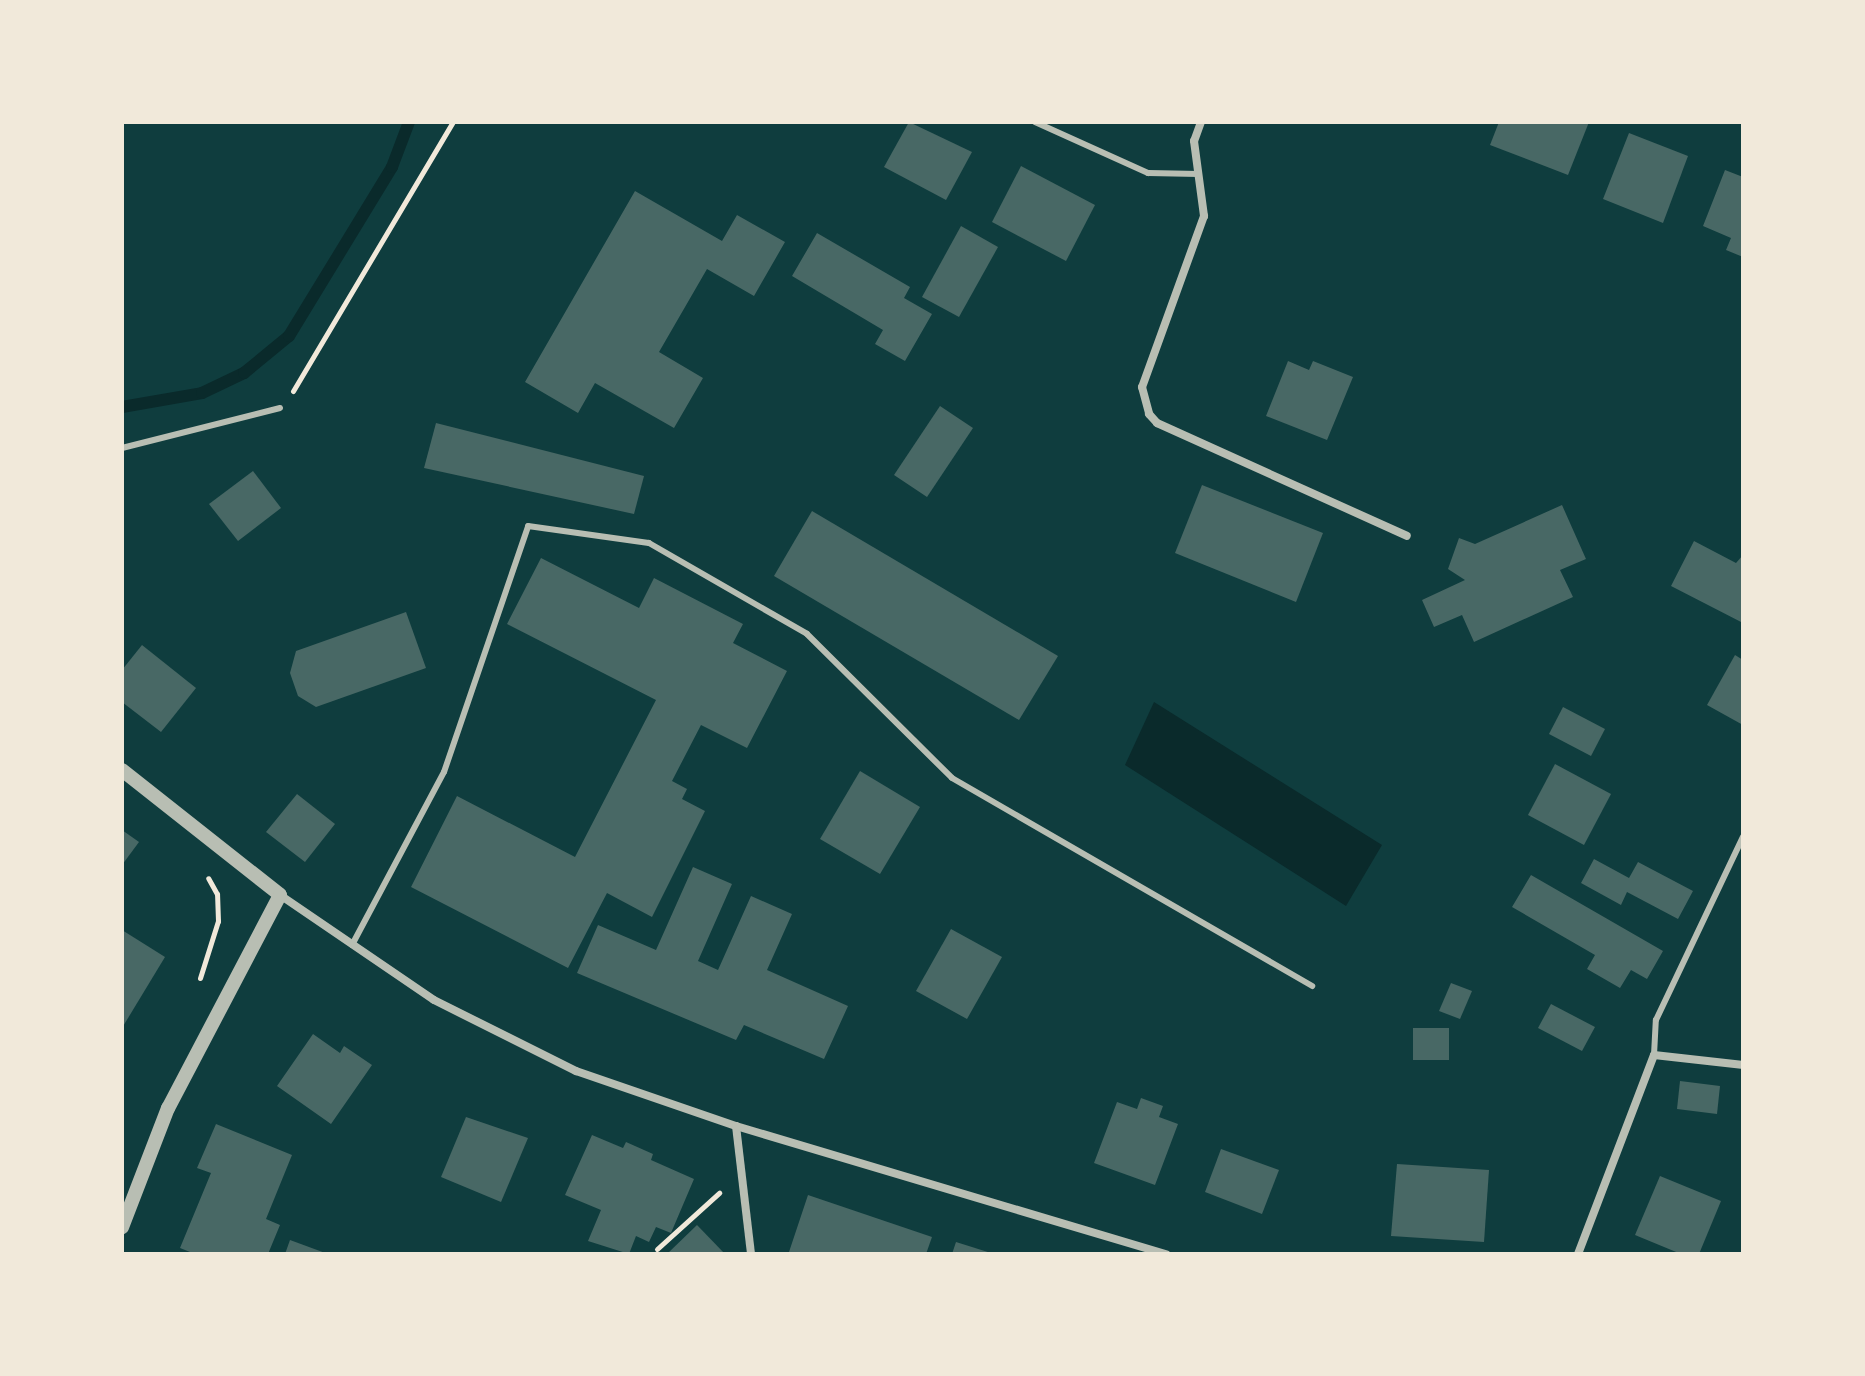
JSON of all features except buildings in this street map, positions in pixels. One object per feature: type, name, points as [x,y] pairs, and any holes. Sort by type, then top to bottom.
[{"type":"street","points":[[1201,122],[1194,141],[1204,216],[1142,387],[1149,414],[1157,423],[1407,536]]},
{"type":"street","points":[[122,770],[280,895],[434,1000],[576,1071],[736,1126],[1166,1254]]},
{"type":"street","points":[[122,1227],[168,1108],[280,895]]},
{"type":"street","points":[[1578,1254],[1654,1055],[1743,1065]]},
{"type":"street","points":[[736,1126],[739,1178],[751,1254]]},
{"type":"lane","points":[[1035,122],[1148,173],[1199,174]]},
{"type":"lane","points":[[122,448],[280,408]]},
{"type":"lane","points":[[352,945],[444,772],[528,526],[649,543],[807,634],[952,778],[1312,986]]},
{"type":"lane","points":[[1654,1055],[1656,1020],[1743,837]]},
{"type":"path","points":[[280,408],[303,378],[453,122]]},
{"type":"path","points":[[196,868],[217,894],[218,921],[197,987]]},
{"type":"path","points":[[657,1249],[739,1178]]},
{"type":"water","points":[[1154,702],[1382,845],[1346,906],[1125,765]]},
{"type":"waterway","points":[[122,407],[202,393],[244,373],[289,336],[392,167],[409,122]]}]
